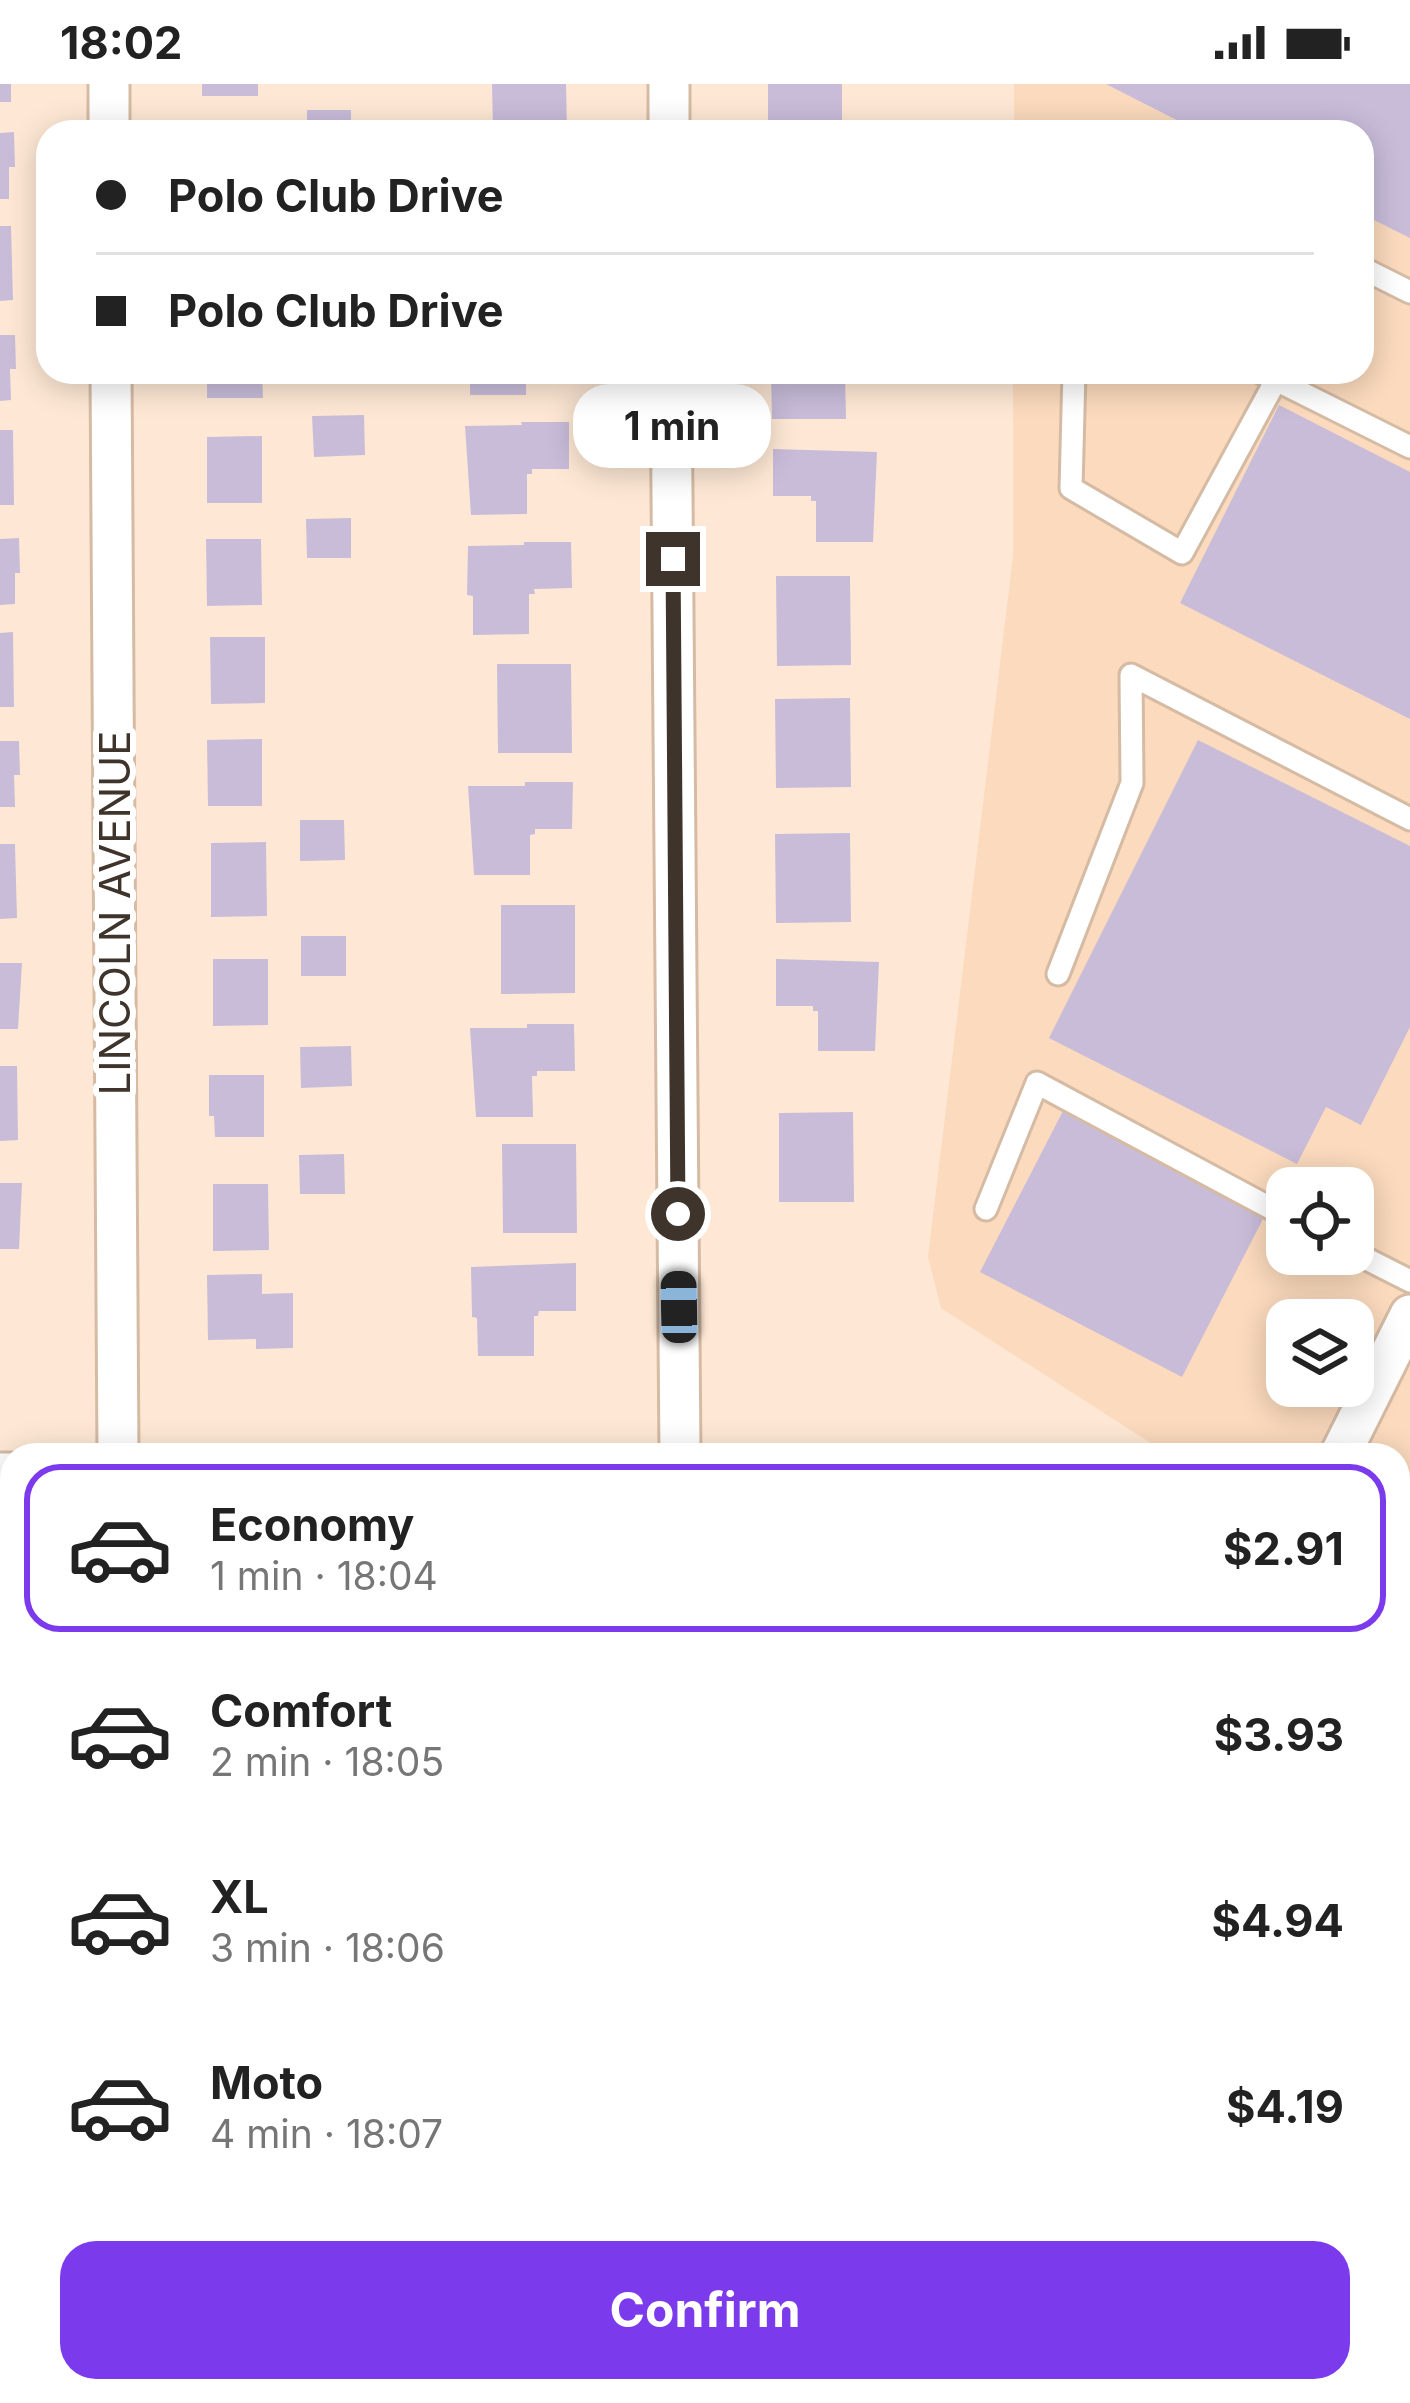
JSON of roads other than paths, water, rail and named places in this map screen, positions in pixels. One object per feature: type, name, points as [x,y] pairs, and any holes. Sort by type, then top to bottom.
[{"type":"street","points":[[109,84],[109,120]]},
{"type":"street","points":[[669,84],[669,120]]},
{"type":"street","name":"LINCOLN AVENUE","points":[[111,384],[118,1443]]},
{"type":"street","points":[[671,384],[680,1443]]},
{"type":"street","points":[[1347,1443],[1406,1336]]},
{"type":"lane","points":[[1374,274],[1410,292]]},
{"type":"lane","points":[[1074,384],[1071,488],[1182,554],[1264,384]]},
{"type":"lane","points":[[1284,384],[1410,447]]},
{"type":"lane","points":[[1058,974],[1132,783],[1131,675],[1410,819]]},
{"type":"lane","points":[[986,1209],[1037,1083],[1266,1206]]},
{"type":"lane","points":[[1374,1263],[1410,1281]]}]
